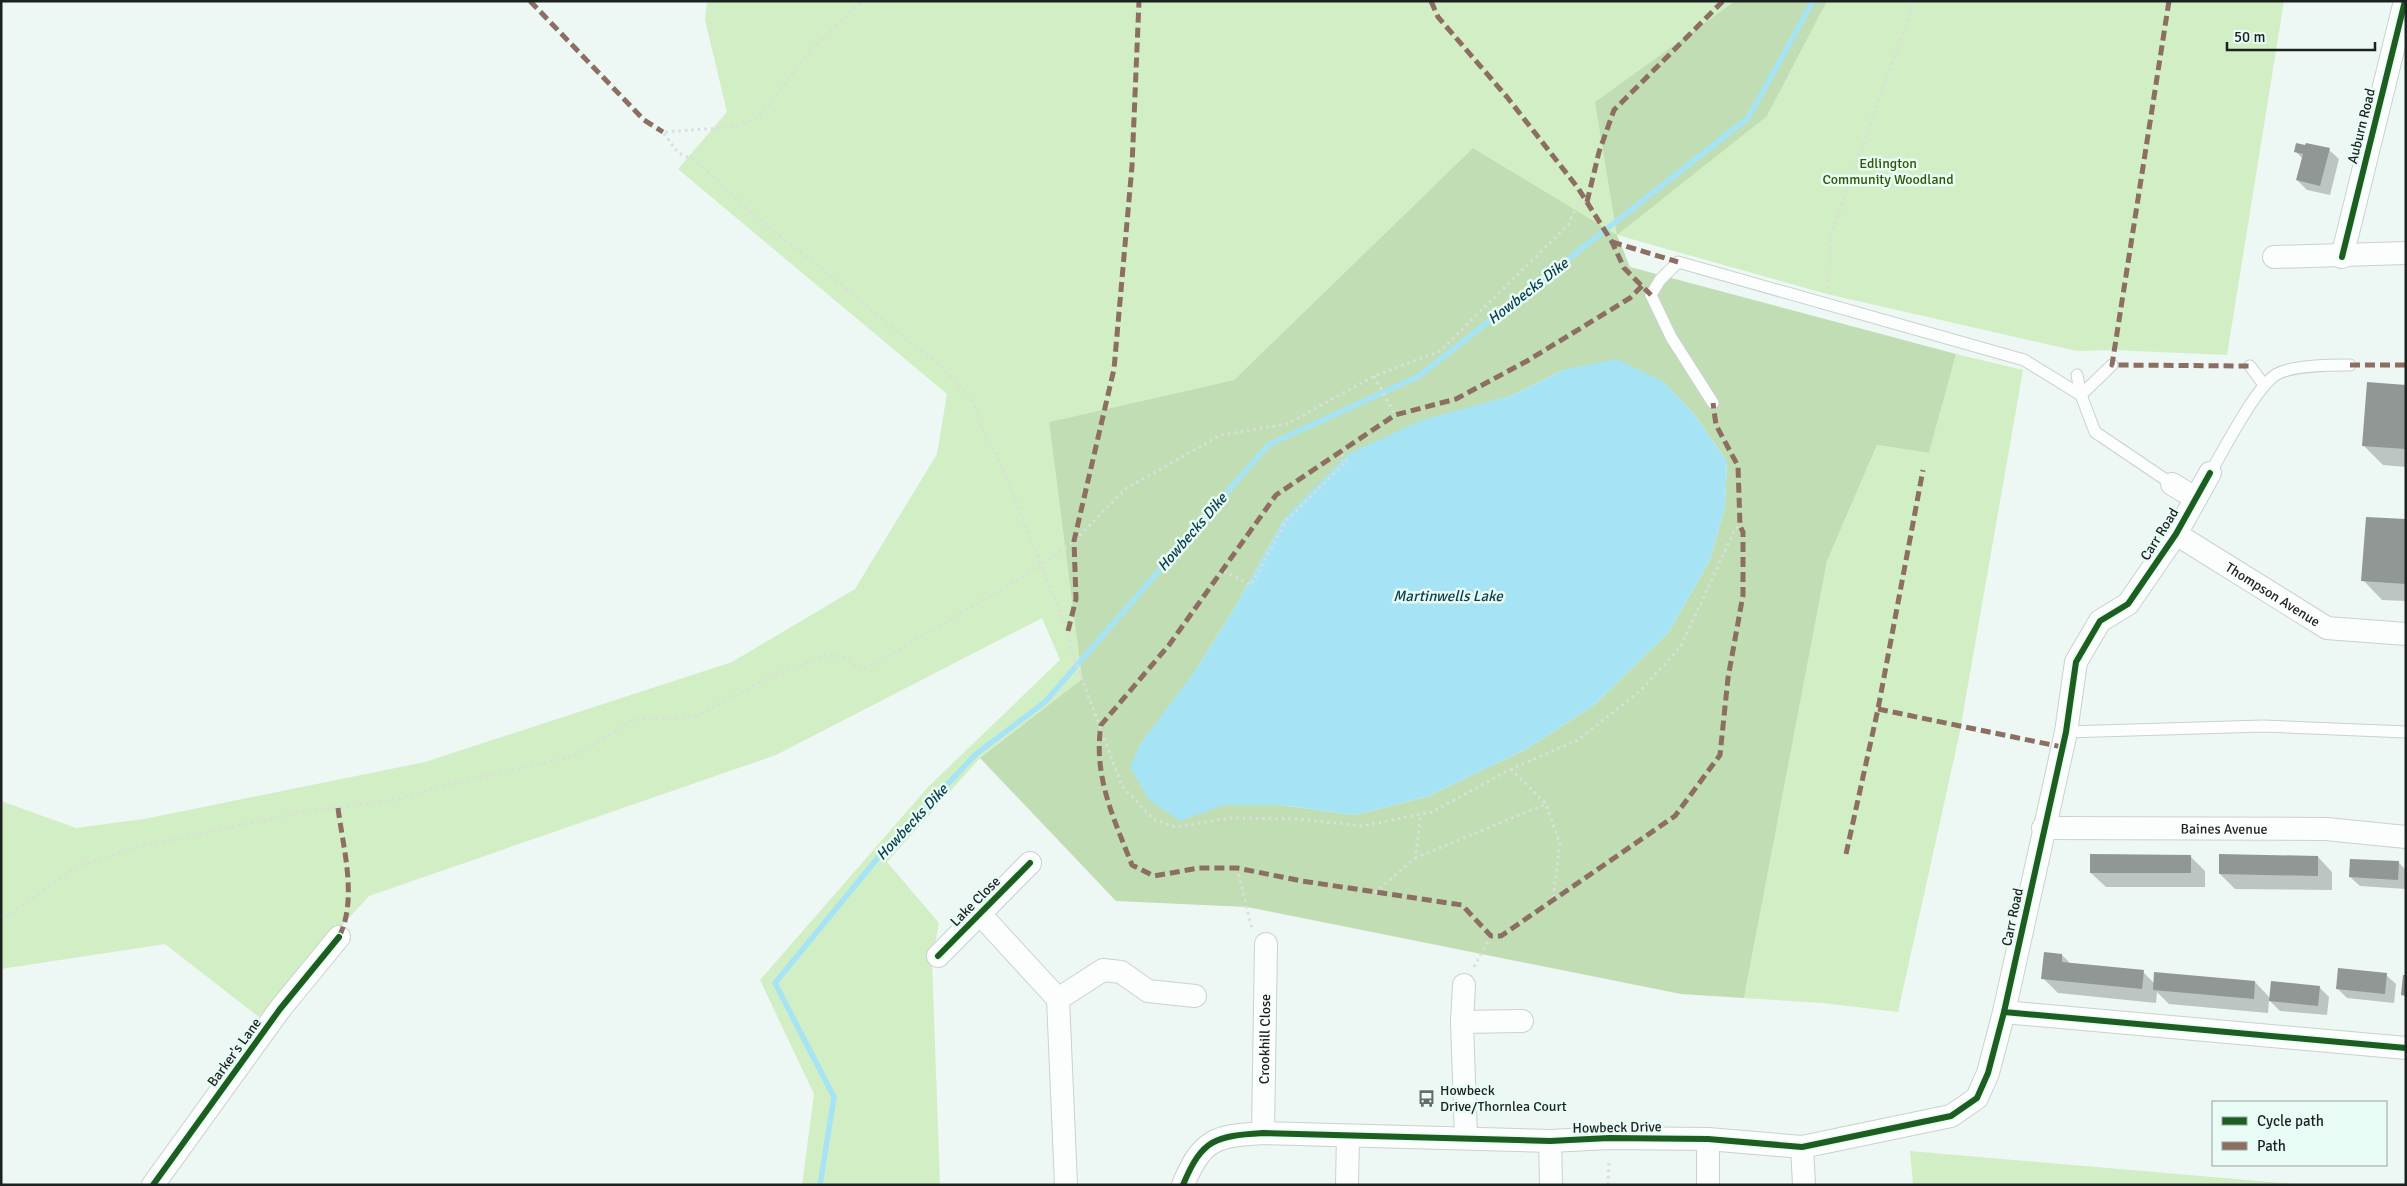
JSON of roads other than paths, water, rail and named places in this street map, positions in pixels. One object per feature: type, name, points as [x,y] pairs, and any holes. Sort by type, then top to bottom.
[{"type":"street","name":"Auburn Road","points":[[2342,257],[2405,1]]},
{"type":"street","points":[[2274,257],[2342,257],[2406,253]]},
{"type":"street","name":"Carr Road","points":[[2004,1012],[2043,828],[2066,732],[2076,662],[2100,621],[2128,604],[2176,534],[2210,474]]},
{"type":"street","name":"Carr Road","points":[[2172,484],[2195,498]]},
{"type":"street","name":"Thompson Avenue","points":[[2176,534],[2327,628],[2406,634]]},
{"type":"street","name":"Baines Avenue","points":[[2043,828],[2326,829],[2406,837]]},
{"type":"street","name":"Lake Close","points":[[938,956],[1030,863]]},
{"type":"street","name":"Lake Close","points":[[980,914],[1058,999]]},
{"type":"street","name":"Barker's Lane","points":[[153,1185],[280,1009],[339,937]]},
{"type":"street","name":"Crookhill Close","points":[[1263,1133],[1266,944]]},
{"type":"street","points":[[1066,1185],[1058,999],[1103,970],[1121,972],[1148,991],[1195,996]]},
{"type":"street","points":[[1464,985],[1462,1022],[1466,1138]]},
{"type":"street","points":[[2004,1012],[2406,1048]]},
{"type":"street","name":"Howbeck Drive","points":[[1183,1185],[1193,1161],[1210,1142],[1235,1135],[1263,1133],[1550,1140],[1609,1138],[1708,1139],[1802,1147],[1950,1116],[1977,1098],[1988,1073],[2004,1012]]},
{"type":"street","points":[[1462,1022],[1522,1021]]},
{"type":"street","points":[[1347,1185],[1348,1136]]},
{"type":"street","points":[[1708,1139],[1708,1185]]},
{"type":"street","points":[[1550,1140],[1551,1185]]},
{"type":"street","points":[[1802,1147],[1804,1185]]},
{"type":"lane","points":[[1713,403],[1671,337],[1651,295],[1660,280],[1678,262],[2024,360],[2081,395]]},
{"type":"lane","points":[[2081,395],[2112,365]]},
{"type":"lane","points":[[2210,474],[2264,385],[2278,374],[2317,365],[2350,365]]},
{"type":"lane","points":[[2250,366],[2264,385]]},
{"type":"lane","points":[[2077,375],[2081,395],[2095,432],[2172,484]]},
{"type":"lane","points":[[2066,732],[2263,726],[2406,732]]},
{"type":"water","name":"Martinwells Lake","points":[[1616,359],[1664,382],[1693,413],[1727,461],[1725,507],[1710,560],[1668,633],[1594,705],[1528,748],[1429,796],[1355,815],[1281,805],[1224,805],[1180,821],[1149,800],[1130,767],[1140,744],[1197,668],[1235,607],[1284,519],[1348,454],[1422,420],[1513,395],[1563,370]]},
{"type":"waterway","name":"Howbecks Dike","points":[[820,1185],[834,1097],[775,983],[876,860],[976,754],[1045,702],[1268,445],[1419,376],[1748,118],[1813,1]]},
{"type":"place","name":"Howbeck Drive/Thornlea Court","points":[[1426,1098]]},
{"type":"park label","name":"Edlington Community Woodland","points":[[1888,172]]}]
